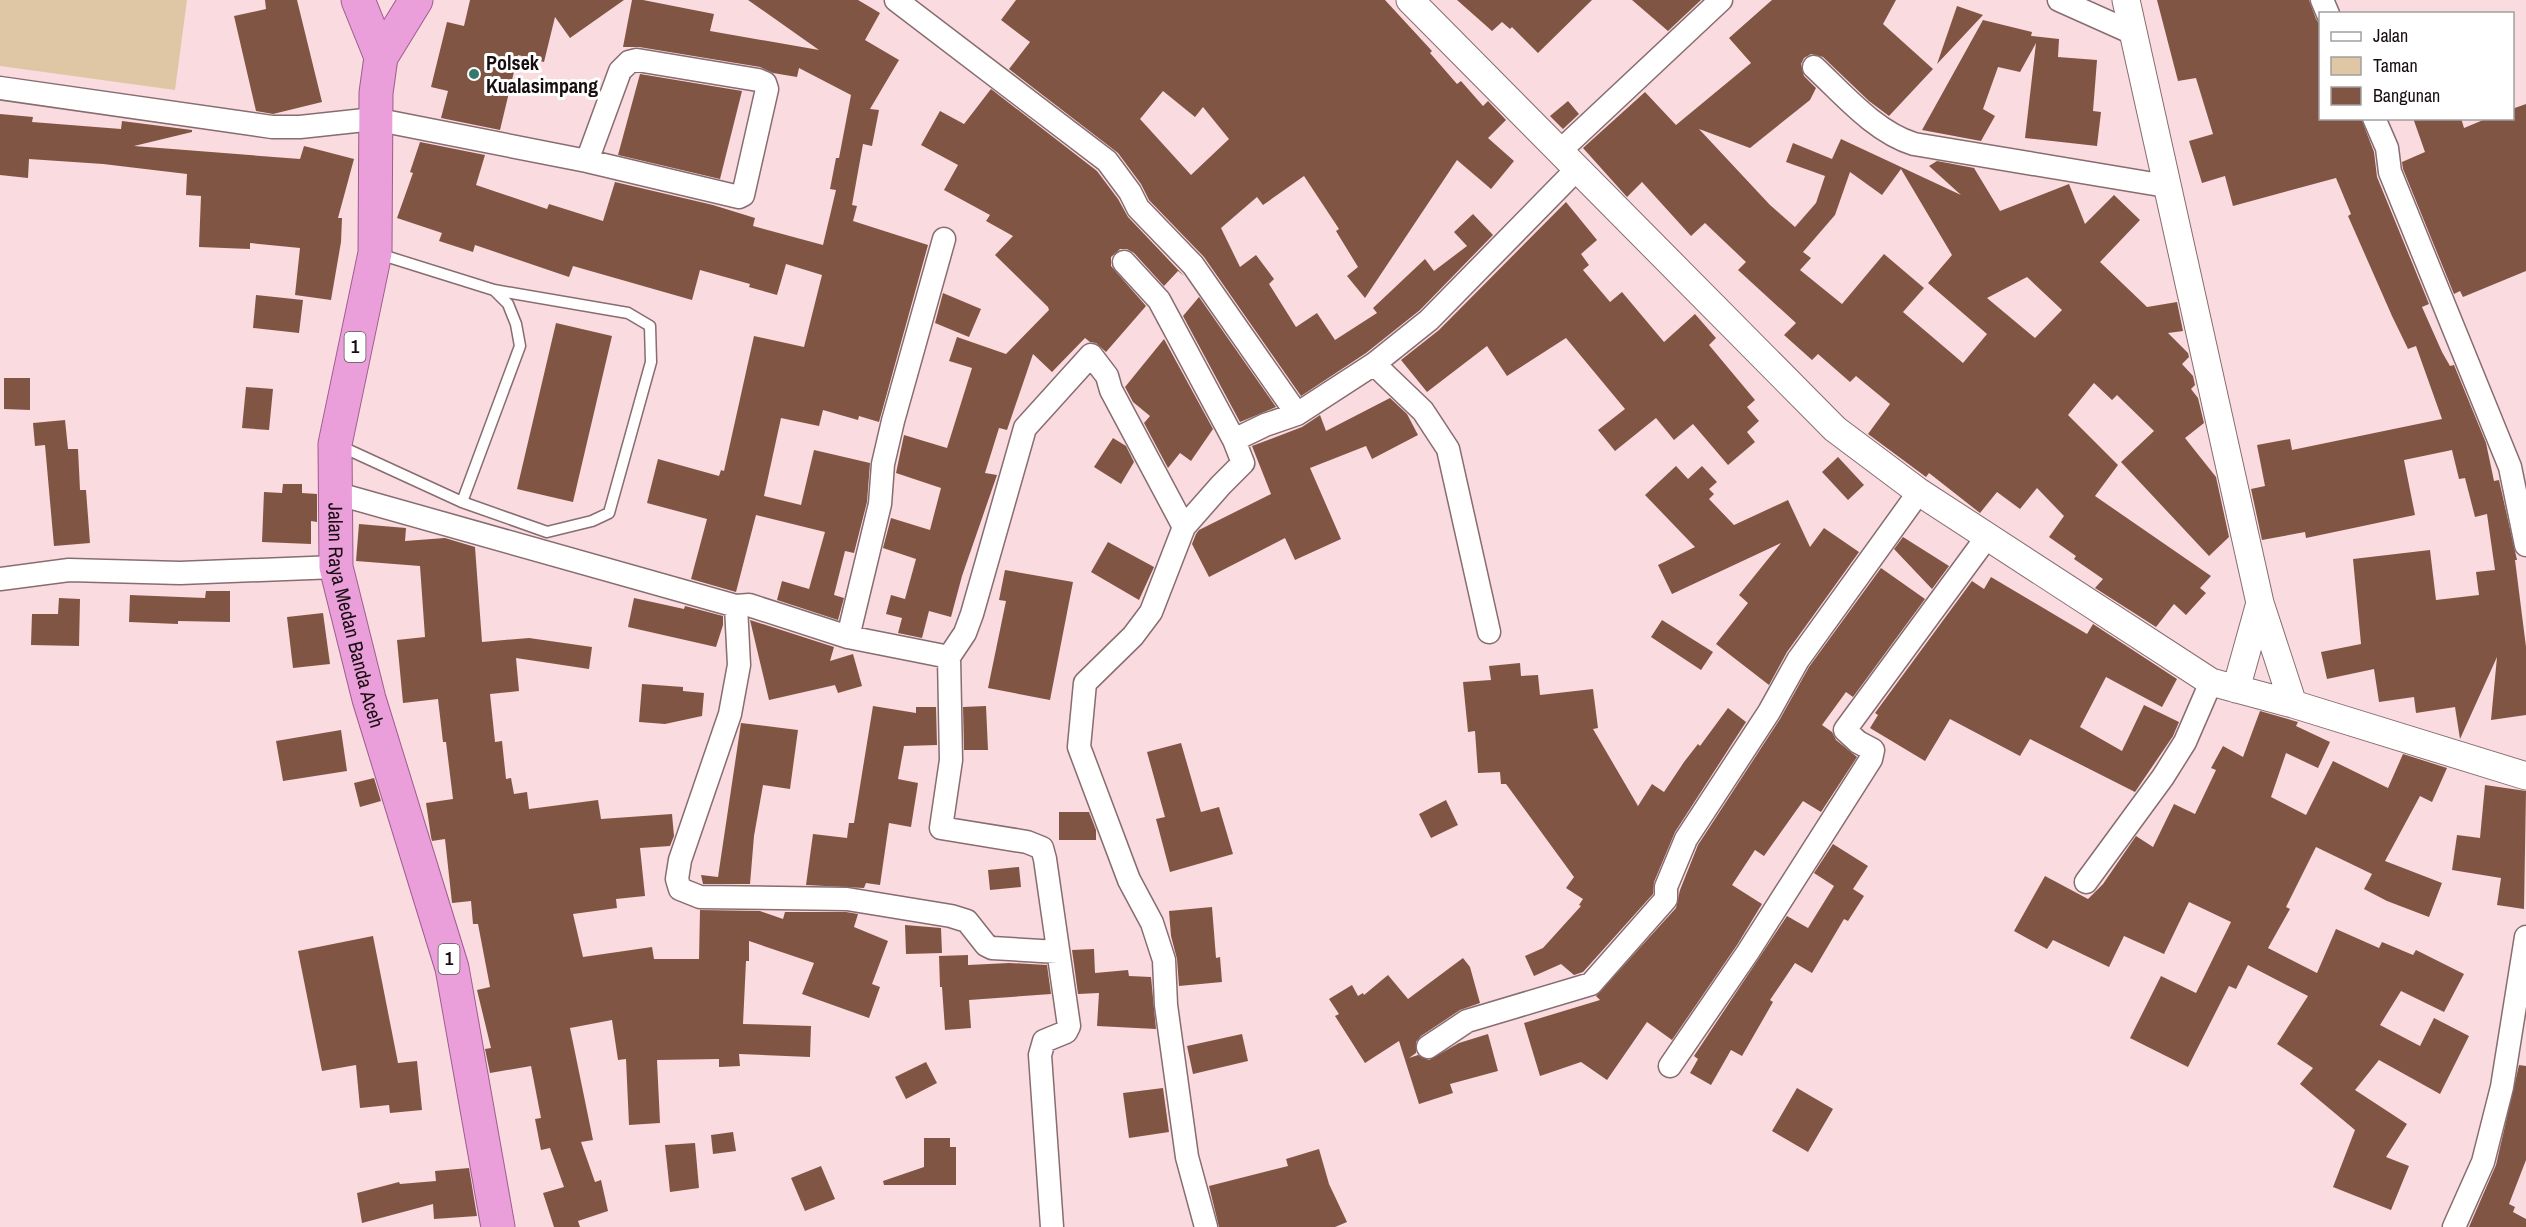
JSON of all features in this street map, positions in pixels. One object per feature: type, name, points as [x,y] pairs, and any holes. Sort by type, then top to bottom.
[{"type":"highway","points":[[358,0],[381,57]]},
{"type":"highway","name":"Jalan Raya Medan Banda Aceh","points":[[416,0],[381,57],[374,119],[375,253],[335,444],[336,567],[369,699],[452,968],[498,1227]]},
{"type":"street","points":[[896,0],[1107,161],[1130,192],[1138,208],[1193,264],[1297,414]]},
{"type":"street","points":[[1410,0],[1836,429],[1919,492],[2224,685],[2526,776]]},
{"type":"street","points":[[1234,440],[1297,414],[1374,364],[1429,321],[1569,160],[1721,0]]},
{"type":"street","points":[[2060,0],[2135,34]]},
{"type":"street","points":[[2126,0],[2260,603],[2293,704]]},
{"type":"street","points":[[0,88],[272,127],[300,127],[374,119],[587,161],[741,196],[767,89],[765,83],[659,63],[637,60],[629,62],[620,71],[587,161]]},
{"type":"street","points":[[1814,66],[1854,104],[1901,140],[2166,186]]},
{"type":"street","points":[[2375,120],[2387,148],[2390,172],[2510,467],[2526,545]]},
{"type":"street","points":[[848,637],[880,504],[883,464],[893,421],[944,239]]},
{"type":"street","points":[[1124,262],[1160,300],[1234,440],[1243,463],[1184,527],[1151,612],[1133,636],[1085,683],[1079,747],[1129,880],[1152,923],[1164,960],[1166,1005],[1187,1156],[1206,1227]]},
{"type":"street","points":[[1052,1227],[1040,1055],[1044,1041],[1066,1032],[1069,1026],[1042,848],[1027,842],[941,828],[951,760],[950,657],[965,633],[972,614],[1025,428],[1091,355],[1107,376],[1111,390],[1184,527]]},
{"type":"street","points":[[1374,364],[1424,411],[1448,449],[1489,632]]},
{"type":"street","points":[[1428,1047],[1467,1021],[1591,984],[1645,923],[1666,899],[1666,886],[1686,839],[1769,712],[1798,660],[1919,492]]},
{"type":"street","points":[[335,493],[736,606],[749,605],[848,637],[950,657]]},
{"type":"street","points":[[1670,1066],[1748,952],[1871,759],[1873,750],[1858,742],[1845,730],[1987,537]]},
{"type":"street","points":[[0,579],[69,570],[180,573],[336,567]]},
{"type":"street","points":[[2086,882],[2163,777],[2224,685],[2260,603]]},
{"type":"street","points":[[736,606],[739,665],[730,714],[680,860],[677,879],[681,889],[700,897],[848,899],[924,911],[967,921],[986,945],[992,948],[1058,952]]},
{"type":"street","points":[[2454,1227],[2483,1162],[2502,1087],[2526,937]]},
{"type":"lane","points":[[335,444],[462,502],[547,532],[609,513],[651,363],[650,326],[628,314],[494,290],[375,253]]},
{"type":"lane","points":[[462,502],[520,346],[516,324],[508,304],[494,290]]},
{"type":"green space","points":[[0,0],[187,0],[175,90],[0,66]]},
{"type":"building","points":[[265,0],[297,0],[322,102],[273,114],[256,111],[234,16],[266,9]]},
{"type":"building","name":"Polsek Kualasimpang","points":[[470,0],[624,0],[570,38],[555,17],[544,62],[518,55],[500,130],[441,118],[448,91],[431,87],[447,22],[464,26]]},
{"type":"building","points":[[632,0],[643,0],[714,14],[710,31],[819,50],[748,0],[858,0],[880,13],[865,40],[899,60],[870,109],[879,110],[872,146],[863,144],[852,205],[857,206],[853,221],[928,245],[879,422],[859,416],[858,420],[823,410],[819,426],[781,418],[764,496],[801,505],[814,450],[870,463],[867,502],[854,553],[845,551],[834,595],[844,598],[838,620],[777,600],[782,581],[809,589],[825,532],[756,515],[736,592],[691,579],[707,519],[647,503],[658,459],[719,476],[721,470],[724,471],[754,336],[804,347],[822,275],[786,264],[777,295],[749,287],[750,284],[700,270],[692,300],[573,266],[569,277],[475,245],[473,252],[439,241],[442,233],[397,218],[413,173],[410,172],[420,142],[485,155],[476,185],[547,209],[549,204],[603,221],[615,182],[713,205],[755,218],[753,226],[823,245],[836,190],[830,189],[836,158],[839,158],[851,95],[799,68],[797,77],[773,73],[760,67],[639,47],[623,47]]},
{"type":"building","points":[[1016,0],[1385,0],[1432,51],[1430,53],[1457,84],[1461,81],[1483,106],[1488,101],[1506,120],[1488,138],[1514,161],[1491,189],[1457,160],[1365,298],[1347,276],[1358,267],[1336,231],[1339,229],[1304,176],[1263,205],[1257,197],[1221,228],[1240,267],[1256,255],[1274,279],[1269,284],[1296,327],[1317,313],[1335,340],[1377,313],[1373,308],[1425,259],[1434,271],[1467,246],[1454,232],[1473,214],[1493,235],[1420,310],[1366,353],[1301,396],[1204,257],[1149,200],[1141,184],[1118,153],[1009,69],[1030,42],[1001,20]],"holes":[[[1163,91],[1195,117],[1203,107],[1229,139],[1191,175],[1140,119]]]},
{"type":"building","points":[[1457,0],[1592,0],[1538,53],[1512,27],[1510,29],[1502,22],[1492,31]]},
{"type":"building","points":[[1632,0],[1701,0],[1668,31]]},
{"type":"building","points":[[1772,0],[1896,0],[1883,24],[1933,69],[1889,116],[1869,101],[1823,57],[1811,54],[1804,58],[1801,64],[1804,76],[1816,88],[1810,100],[1750,148],[1699,129],[1770,205],[1795,227],[1816,203],[1825,176],[1786,162],[1793,143],[1832,159],[1841,139],[1961,195],[1929,166],[1937,161],[1974,168],[2000,211],[2069,184],[2085,224],[2114,195],[2140,220],[2100,262],[2147,307],[2177,302],[2183,331],[2168,333],[2188,353],[2189,357],[2182,364],[2193,376],[2195,385],[2191,389],[2198,398],[2204,423],[2185,438],[2216,477],[2229,537],[2209,556],[2121,462],[2154,431],[2117,395],[2112,400],[2094,383],[2068,415],[2118,465],[2095,496],[2211,576],[2200,588],[2206,593],[2186,615],[2174,604],[2156,627],[2095,588],[2103,579],[2074,559],[2076,556],[2049,537],[2064,516],[2037,488],[2020,509],[1997,492],[1980,513],[1929,473],[1926,477],[1868,434],[1890,404],[1856,376],[1850,382],[1818,354],[1812,360],[1784,335],[1796,323],[1738,270],[1746,262],[1705,223],[1691,236],[1642,182],[1627,197],[1583,148],[1645,92],[1676,125],[1751,63],[1729,38]],"holes":[[[1901,169],[1952,255],[1928,283],[1987,334],[1963,363],[1903,312],[1924,288],[1884,254],[1842,304],[1800,270],[1811,258],[1803,252],[1835,215],[1850,172],[1882,195]],[[2027,277],[2062,310],[2035,338],[1987,298]]]},
{"type":"building","points":[[2157,0],[2309,0],[2319,24],[2319,120],[2362,120],[2374,152],[2377,177],[2429,304],[2422,307],[2442,352],[2450,366],[2454,365],[2486,443],[2494,481],[2499,480],[2517,560],[2515,560],[2526,647],[2526,715],[2491,720],[2497,657],[2460,739],[2455,707],[2416,713],[2414,697],[2379,702],[2374,669],[2327,679],[2321,652],[2361,644],[2353,559],[2430,550],[2436,600],[2479,595],[2476,572],[2495,570],[2487,514],[2475,517],[2465,478],[2459,479],[2452,450],[2404,460],[2415,515],[2306,538],[2305,532],[2262,540],[2251,489],[2265,486],[2257,445],[2290,439],[2292,450],[2442,419],[2416,346],[2408,349],[2392,316],[2348,216],[2351,214],[2336,178],[2233,206],[2225,176],[2202,183],[2189,141],[2213,134],[2196,78],[2178,81]]},
{"type":"building","points":[[1957,6],[1983,15],[1937,64]]},
{"type":"building","points":[[1983,20],[2032,32],[2031,36],[2059,39],[2058,57],[2097,60],[2093,111],[2101,112],[2097,146],[2025,138],[2036,43],[2020,72],[1998,67],[1983,109],[1995,116],[1981,141],[1922,130]]},
{"type":"building","points":[[640,74],[742,91],[720,179],[618,155]]},
{"type":"building","points":[[991,89],[1097,171],[1128,217],[1184,276],[1178,271],[1164,286],[1134,253],[1127,249],[1120,249],[1111,257],[1111,266],[1146,306],[1106,352],[1096,343],[1085,338],[1052,372],[1033,354],[1007,430],[999,428],[985,473],[997,475],[962,576],[951,617],[929,611],[922,638],[898,633],[902,618],[886,614],[891,595],[905,599],[916,559],[883,548],[891,518],[930,530],[941,488],[896,473],[904,435],[947,448],[972,368],[949,361],[957,337],[1006,354],[1049,310],[995,255],[1013,236],[986,221],[990,215],[944,190],[958,165],[921,145],[940,111],[964,124]]},
{"type":"building","points":[[1568,101],[1579,114],[1563,129],[1550,116]]},
{"type":"building","points":[[2526,104],[2526,271],[2463,297],[2460,291],[2454,294],[2402,162],[2425,152],[2414,120],[2462,120],[2464,128],[2483,120],[2514,120],[2514,108]]},
{"type":"building","points":[[0,114],[33,117],[32,122],[121,129],[122,121],[192,130],[192,132],[134,146],[300,159],[304,146],[354,159],[338,218],[342,218],[341,242],[331,300],[295,295],[300,248],[250,243],[250,249],[199,247],[201,196],[186,195],[187,174],[103,164],[29,159],[28,178],[0,175]]},
{"type":"building","points":[[1566,202],[1597,240],[1581,254],[1589,265],[1583,270],[1610,302],[1622,292],[1664,342],[1695,314],[1716,338],[1709,345],[1755,400],[1747,407],[1759,421],[1747,432],[1755,442],[1728,465],[1693,424],[1674,440],[1656,418],[1615,451],[1598,430],[1625,409],[1566,338],[1507,376],[1487,346],[1427,392],[1401,360],[1439,330]]},
{"type":"building","points":[[943,293],[981,309],[969,337],[935,323]]},
{"type":"building","points":[[256,295],[303,300],[299,333],[253,328]]},
{"type":"building","points":[[1199,297],[1276,407],[1240,422],[1183,316]]},
{"type":"building","points":[[556,323],[612,336],[573,502],[517,489]]},
{"type":"building","points":[[1164,339],[1213,429],[1191,461],[1180,453],[1168,468],[1144,423],[1150,416],[1133,402],[1125,387]]},
{"type":"building","points":[[4,378],[30,378],[30,410],[4,409]]},
{"type":"building","points":[[246,387],[273,389],[269,430],[242,428]]},
{"type":"building","points":[[1390,398],[1407,414],[1418,435],[1372,459],[1366,446],[1310,468],[1341,539],[1295,560],[1285,538],[1209,577],[1192,544],[1196,534],[1199,530],[1271,494],[1252,446],[1302,427],[1320,415],[1326,431]]},
{"type":"building","points":[[65,420],[68,449],[78,449],[80,490],[86,490],[90,543],[54,546],[45,445],[35,446],[33,423]]},
{"type":"building","points":[[1113,438],[1126,446],[1134,462],[1121,484],[1094,467]]},
{"type":"building","points":[[1838,457],[1864,485],[1848,500],[1822,472]]},
{"type":"building","points":[[1676,466],[1688,479],[1702,466],[1717,482],[1709,489],[1714,494],[1709,499],[1734,525],[1788,500],[1810,547],[1824,528],[1859,552],[1787,652],[1769,685],[1716,644],[1748,603],[1739,595],[1781,543],[1672,594],[1658,565],[1695,547],[1645,495]]},
{"type":"building","points":[[283,484],[302,484],[302,493],[317,494],[317,522],[311,521],[311,544],[262,542],[264,492],[282,493]]},
{"type":"building","points":[[359,524],[406,528],[405,541],[445,538],[475,547],[482,642],[529,638],[592,647],[589,669],[516,658],[519,691],[490,694],[495,742],[502,741],[506,779],[511,778],[514,794],[527,792],[529,809],[598,800],[601,819],[672,814],[674,836],[670,846],[640,848],[645,896],[616,899],[617,908],[573,914],[583,957],[652,947],[654,959],[699,959],[700,910],[760,911],[783,919],[785,912],[846,912],[858,914],[854,927],[888,941],[872,984],[880,987],[869,1018],[802,994],[814,963],[749,941],[743,1024],[811,1026],[810,1057],[739,1054],[740,1066],[719,1067],[719,1059],[657,1060],[660,1123],[629,1125],[626,1059],[618,1060],[612,1020],[570,1028],[593,1140],[581,1142],[595,1182],[601,1180],[608,1211],[578,1221],[580,1227],[554,1227],[543,1193],[564,1187],[550,1148],[541,1150],[535,1119],[541,1118],[531,1066],[490,1073],[485,1049],[491,1048],[477,990],[490,987],[478,924],[473,924],[471,901],[452,903],[445,839],[432,841],[431,837],[426,803],[453,799],[446,742],[443,742],[438,699],[403,703],[397,640],[425,637],[420,566],[356,561]]},
{"type":"building","points":[[1903,537],[1949,566],[1932,589],[1894,549]]},
{"type":"building","points":[[1108,542],[1154,567],[1139,600],[1091,572]]},
{"type":"building","points":[[1881,568],[1925,599],[1853,697],[1846,692],[1822,725],[1857,757],[1821,812],[1803,801],[1764,856],[1755,850],[1732,885],[1762,904],[1737,945],[1672,1040],[1647,1022],[1607,1080],[1581,1062],[1540,1076],[1524,1023],[1600,1000],[1596,996],[1676,908],[1680,890],[1698,845],[1780,719],[1809,667]]},
{"type":"building","points":[[1005,570],[1073,582],[1050,700],[988,688],[1006,601],[999,600]]},
{"type":"building","points":[[1991,577],[2087,634],[2093,624],[2177,679],[2162,707],[2106,677],[2080,727],[2122,751],[2144,705],[2179,722],[2173,736],[2135,792],[2030,739],[2020,756],[1950,719],[1925,761],[1870,728],[1878,715],[1875,713],[1972,581],[1984,589]]},
{"type":"building","points":[[206,591],[230,591],[230,622],[178,621],[178,624],[129,622],[130,595],[205,598]]},
{"type":"building","points":[[59,598],[80,599],[79,646],[31,645],[32,614],[58,614]]},
{"type":"building","points":[[634,598],[684,609],[685,606],[723,616],[723,625],[716,647],[628,627]]},
{"type":"building","points":[[323,613],[330,664],[293,668],[287,617]]},
{"type":"building","points":[[750,620],[834,647],[830,661],[853,654],[862,686],[838,693],[835,685],[769,700]]},
{"type":"building","points":[[1662,620],[1713,652],[1701,670],[1651,637]]},
{"type":"building","points":[[1520,663],[1521,676],[1538,675],[1540,695],[1593,689],[1598,728],[1593,729],[1638,806],[1652,784],[1664,792],[1684,762],[1698,744],[1700,746],[1728,708],[1746,722],[1675,832],[1654,882],[1653,894],[1583,972],[1574,975],[1561,964],[1534,976],[1525,956],[1543,948],[1581,906],[1579,905],[1583,899],[1566,888],[1574,877],[1506,784],[1501,784],[1500,772],[1478,773],[1475,731],[1468,732],[1463,682],[1491,680],[1489,666]]},
{"type":"building","points":[[642,684],[683,687],[683,691],[704,693],[702,716],[665,724],[639,722]]},
{"type":"building","points":[[873,706],[916,713],[916,707],[936,707],[937,745],[904,746],[898,779],[918,783],[911,827],[889,823],[880,885],[866,883],[864,888],[806,885],[813,834],[847,838],[849,823],[854,823]]},
{"type":"building","points":[[986,706],[988,750],[964,750],[963,707]]},
{"type":"building","points":[[2260,711],[2298,722],[2296,726],[2330,742],[2318,768],[2286,753],[2271,797],[2306,815],[2333,761],[2388,788],[2403,754],[2447,768],[2432,802],[2420,796],[2385,861],[2442,883],[2429,917],[2387,901],[2364,889],[2372,874],[2316,847],[2286,907],[2290,909],[2268,948],[2317,973],[2336,929],[2379,948],[2382,942],[2413,955],[2416,950],[2464,974],[2444,1012],[2401,991],[2380,1025],[2420,1046],[2434,1018],[2469,1036],[2440,1094],[2379,1060],[2355,1090],[2407,1124],[2386,1157],[2409,1166],[2391,1210],[2333,1187],[2355,1130],[2300,1084],[2313,1068],[2277,1044],[2308,996],[2248,965],[2236,989],[2229,986],[2188,1067],[2130,1038],[2161,976],[2196,993],[2231,922],[2189,902],[2164,954],[2124,936],[2109,967],[2053,940],[2047,949],[2014,931],[2045,876],[2088,899],[2103,884],[2136,836],[2153,847],[2174,804],[2195,814],[2216,770],[2211,768],[2223,746],[2243,757]]},
{"type":"building","points":[[741,723],[798,730],[790,789],[763,785],[754,836],[750,884],[703,884],[701,875],[718,877]]},
{"type":"building","points":[[341,730],[347,771],[283,781],[276,741]]},
{"type":"building","points":[[1181,743],[1201,812],[1219,807],[1233,854],[1170,872],[1156,819],[1165,817],[1147,752]]},
{"type":"building","points":[[374,778],[381,801],[360,807],[354,783]]},
{"type":"building","points":[[2485,785],[2526,791],[2524,909],[2497,905],[2501,878],[2452,870],[2457,835],[2480,838]]},
{"type":"building","points":[[1446,800],[1458,825],[1431,838],[1419,814]]},
{"type":"building","points":[[1059,812],[1089,812],[1096,830],[1096,840],[1059,840]]},
{"type":"building","points":[[1833,844],[1868,866],[1853,889],[1864,896],[1848,921],[1844,919],[1812,973],[1795,963],[1770,1000],[1773,1002],[1742,1056],[1731,1050],[1711,1085],[1690,1073],[1698,1059],[1694,1056],[1787,916],[1808,928],[1834,886],[1814,873]]},
{"type":"building","points":[[1019,867],[1021,887],[990,890],[988,870]]},
{"type":"building","points":[[1212,907],[1216,958],[1220,957],[1222,982],[1179,986],[1169,911]]},
{"type":"building","points":[[905,925],[941,928],[942,953],[906,954]]},
{"type":"building","points":[[373,936],[398,1063],[417,1061],[422,1110],[390,1113],[389,1105],[360,1108],[356,1065],[322,1071],[298,951]]},
{"type":"building","points":[[1094,949],[1095,973],[1128,970],[1129,976],[1151,977],[1156,1029],[1097,1026],[1099,993],[1078,994],[1072,950]]},
{"type":"building","points":[[968,955],[968,965],[1009,963],[1047,965],[1051,994],[969,1000],[971,1028],[945,1030],[939,956]]},
{"type":"building","points":[[1463,958],[1470,967],[1480,1003],[1460,1010],[1421,1036],[1416,1042],[1416,1053],[1409,1058],[1418,1055],[1429,1060],[1459,1043],[1488,1034],[1498,1071],[1450,1084],[1453,1093],[1419,1104],[1399,1041],[1365,1063],[1335,1016],[1339,1014],[1329,999],[1352,985],[1358,996],[1363,993],[1364,995],[1388,975],[1408,999]]},
{"type":"building","points":[[1242,1034],[1248,1061],[1193,1074],[1187,1046]]},
{"type":"building","points":[[926,1062],[937,1083],[906,1099],[895,1077]]},
{"type":"building","points":[[2519,1065],[2526,1066],[2526,1160],[2509,1204],[2515,1207],[2513,1212],[2526,1219],[2526,1227],[2469,1227],[2496,1165]]},
{"type":"building","points":[[1163,1088],[1169,1132],[1129,1138],[1123,1093]]},
{"type":"building","points":[[1797,1088],[1833,1109],[1808,1152],[1772,1131]]},
{"type":"building","points":[[733,1132],[736,1151],[713,1154],[711,1135]]},
{"type":"building","points":[[924,1138],[950,1138],[950,1147],[956,1147],[956,1185],[884,1185],[883,1181],[924,1167]]},
{"type":"building","points":[[695,1143],[699,1188],[670,1192],[665,1145]]},
{"type":"building","points":[[1319,1149],[1329,1184],[1347,1222],[1335,1227],[1219,1227],[1209,1186],[1288,1166],[1286,1159]]},
{"type":"building","points":[[821,1166],[835,1199],[805,1211],[791,1178]]},
{"type":"building","points":[[469,1168],[477,1216],[434,1219],[433,1204],[362,1223],[357,1193],[399,1182],[400,1184],[436,1181],[435,1171]]},
{"type":"place","name":"Polsek Kualasimpang","points":[[474,74]]}]
